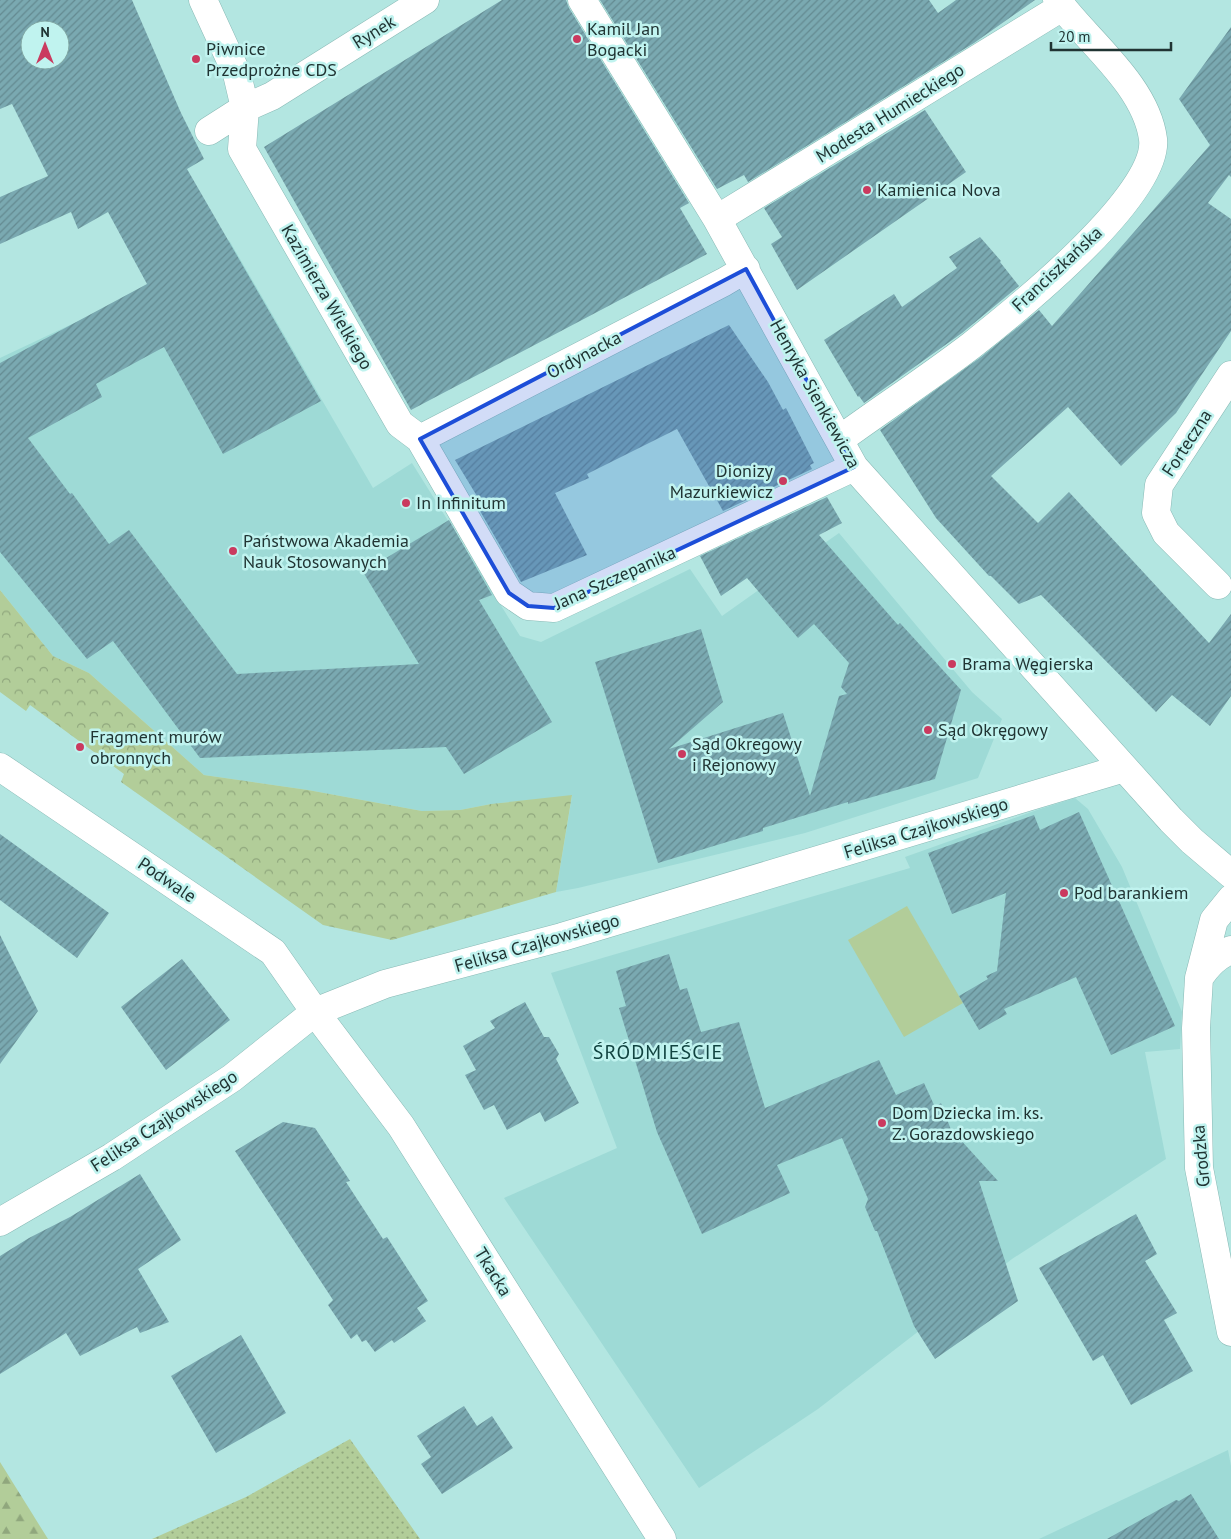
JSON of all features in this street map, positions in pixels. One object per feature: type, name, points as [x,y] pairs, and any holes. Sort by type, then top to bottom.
[{"type":"street","points":[[203,0],[237,74],[226,117]]},
{"type":"street","name":"Rynek","points":[[226,117],[272,96],[425,0]]},
{"type":"street","name":"Henryka Sienkiewicza","points":[[582,0],[717,219],[854,467],[1185,834],[1231,874]]},
{"type":"street","name":"Modesta Humieckiego","points":[[717,219],[1060,4]]},
{"type":"street","name":"Franciszkańska","points":[[839,440],[972,345],[1071,261],[1127,200],[1145,171],[1152,155],[1153,139],[1145,110],[1117,69],[1060,4]]},
{"type":"street","name":"Kazimierza Wielkiego","points":[[226,117],[242,149],[400,424],[420,439]]},
{"type":"street","name":"Ordynacka","points":[[420,439],[746,269]]},
{"type":"street","name":"Forteczna","points":[[1218,585],[1166,533],[1156,514],[1159,485],[1231,375]]},
{"type":"street","name":"Jana Szczepanika","points":[[420,439],[509,593],[528,606],[554,608],[854,467]]},
{"type":"street","name":"Podwale","points":[[0,767],[273,952],[315,1012]]},
{"type":"street","name":"Feliksa Czajkowskiego","points":[[0,1222],[112,1157],[232,1078],[315,1012],[385,984],[562,937],[1124,768]]},
{"type":"street","name":"Grodzka","points":[[1231,899],[1214,920],[1199,978],[1196,1028],[1199,1168],[1231,1332]]},
{"type":"street","points":[[1199,978],[1208,965],[1220,955],[1231,950]]},
{"type":"street","name":"Tkacka","points":[[315,1012],[401,1126],[662,1539]]},
{"type":"highlighted area","points":[[746,269],[854,467],[554,608],[528,606],[509,593],[420,439]]},
{"type":"shaded area","name":"Państwowa Akademia Nauk Stosowanych","points":[[229,240],[373,488],[412,463],[520,636],[541,642],[690,569],[722,616],[839,533],[972,692],[1002,719],[978,778],[805,833],[556,892],[572,796],[491,804],[460,810],[422,811],[308,790],[204,775],[89,673],[53,656],[0,590],[0,358],[89,316]]},
{"type":"shaded area","points":[[1075,798],[1088,809],[1122,867],[1182,1012],[1180,1049],[1145,1052],[1166,1159],[1012,1259],[818,1409],[699,1488],[504,1198],[617,1148],[551,973],[910,868],[905,857]]},
{"type":"shaded area","points":[[1228,1450],[1231,1466],[1231,1539],[1039,1539]]},
{"type":"green space","points":[[0,590],[53,656],[89,673],[204,775],[308,790],[422,811],[460,810],[491,804],[572,795],[556,892],[392,940],[323,925],[121,782],[124,774],[30,705],[26,711],[0,692]]},
{"type":"green space","points":[[907,906],[963,1003],[904,1037],[848,940]]},
{"type":"green space","points":[[350,1439],[420,1539],[152,1539],[246,1497]]},
{"type":"green space","points":[[0,1462],[48,1539],[0,1539]]},
{"type":"building","points":[[0,0],[132,0],[181,113],[204,159],[187,169],[321,401],[223,454],[164,347],[96,384],[102,397],[28,438],[70,494],[72,493],[109,544],[129,530],[237,674],[419,664],[363,572],[449,520],[492,595],[479,600],[552,722],[464,774],[446,747],[200,758],[113,641],[87,659],[0,552],[0,363],[147,284],[108,212],[78,229],[71,212],[0,244],[0,197],[48,176],[12,104],[0,109]]},
{"type":"building","points":[[502,0],[566,0],[569,8],[689,203],[680,208],[707,254],[411,410],[264,147]]},
{"type":"building","points":[[600,0],[929,0],[938,13],[956,0],[1035,0],[974,43],[748,182],[744,175],[717,189]]},
{"type":"building","points":[[1231,27],[1231,177],[1229,175],[1208,203],[1231,219],[1231,331],[1176,413],[1121,466],[1068,407],[991,476],[1038,523],[1069,492],[1209,643],[1231,614],[1231,696],[1210,726],[1172,695],[1156,712],[1041,595],[1019,604],[989,576],[936,518],[880,430],[981,357],[1039,310],[1052,326],[1210,145],[1179,99]]},
{"type":"building","name":"Kamienica Nova","points":[[925,110],[966,172],[797,290],[771,244],[782,237],[764,208]]},
{"type":"building","points":[[980,237],[1019,286],[962,333],[864,403],[858,397],[824,340],[894,294],[902,307],[957,268],[949,257]]},
{"type":"building","points":[[729,325],[768,382],[783,410],[786,408],[814,463],[810,465],[812,469],[723,511],[677,429],[587,474],[589,478],[555,493],[587,555],[521,582],[476,504],[480,501],[455,460]]},
{"type":"building","points":[[827,497],[842,523],[819,535],[898,625],[900,623],[961,690],[935,779],[848,804],[848,802],[763,828],[763,831],[658,863],[595,662],[701,629],[723,702],[669,749],[783,713],[810,796],[839,696],[847,694],[841,687],[849,663],[814,624],[798,638],[747,578],[721,596],[700,556]]},
{"type":"building","points":[[1079,812],[1175,1026],[1111,1055],[1076,977],[1004,1009],[1007,1014],[979,1030],[959,996],[988,979],[986,976],[997,971],[1006,893],[952,914],[928,853],[1034,815],[1040,830]]},
{"type":"building","points":[[0,834],[109,913],[77,958],[0,900]]},
{"type":"building","points":[[0,935],[38,1011],[0,1064]]},
{"type":"building","name":"Dom Dziecka im. ks. Z. Gorazdowskiego","points":[[669,954],[680,990],[687,988],[701,1032],[739,1022],[765,1108],[879,1060],[896,1095],[924,1083],[935,1107],[941,1103],[954,1138],[958,1137],[998,1181],[979,1181],[1018,1301],[935,1359],[914,1326],[877,1231],[875,1231],[865,1207],[868,1199],[842,1138],[777,1165],[790,1193],[702,1234],[657,1132],[619,1008],[626,1006],[616,971]]},
{"type":"building","points":[[182,959],[230,1020],[166,1070],[121,1007]]},
{"type":"building","points":[[525,1002],[544,1037],[549,1037],[559,1054],[556,1059],[579,1103],[545,1122],[540,1112],[507,1130],[494,1105],[484,1110],[465,1075],[476,1070],[463,1046],[495,1028],[490,1021]]},
{"type":"building","points":[[283,1122],[315,1128],[350,1181],[346,1182],[383,1239],[387,1237],[428,1301],[417,1308],[426,1321],[394,1343],[392,1340],[375,1352],[366,1340],[362,1342],[357,1334],[351,1339],[328,1305],[333,1300],[235,1151]]},
{"type":"building","points":[[140,1174],[181,1240],[138,1269],[169,1322],[140,1333],[137,1327],[80,1356],[66,1333],[0,1374],[0,1256],[29,1238],[70,1217]]},
{"type":"building","points":[[1136,1214],[1157,1254],[1145,1261],[1177,1313],[1164,1320],[1193,1371],[1131,1405],[1103,1355],[1093,1361],[1039,1268]]},
{"type":"building","points":[[241,1335],[286,1413],[216,1453],[171,1376]]},
{"type":"building","points":[[464,1406],[477,1426],[492,1416],[513,1448],[442,1494],[421,1464],[431,1457],[417,1436]]},
{"type":"building","points":[[1191,1494],[1219,1539],[1107,1539],[1176,1500],[1179,1501]]},
{"type":"place","name":"Kamil Jan Bogacki","points":[[577,39]]},
{"type":"place","name":"Piwnice Przedprożne CDS","points":[[196,59]]},
{"type":"place","name":"Kamienica Nova","points":[[867,190]]},
{"type":"place","name":"Dionizy Mazurkiewicz","points":[[783,481]]},
{"type":"place","name":"In Infinitum","points":[[406,503]]},
{"type":"place","name":"Państwowa Akademia Nauk Stosowanych","points":[[233,551]]},
{"type":"place","name":"Brama Węgierska","points":[[952,664]]},
{"type":"place","name":"Sąd Okręgowy","points":[[928,730]]},
{"type":"place","name":"Fragment murów obronnych","points":[[80,747]]},
{"type":"place","name":"Sąd Okregowy i Rejonowy","points":[[682,754]]},
{"type":"place","name":"Pod barankiem","points":[[1064,893]]},
{"type":"place","name":"Dom Dziecka im. ks. Z. Gorazdowskiego","points":[[882,1123]]},
{"type":"district","name":"ŚRÓDMIEŚCIE","points":[[658,1052]]}]
